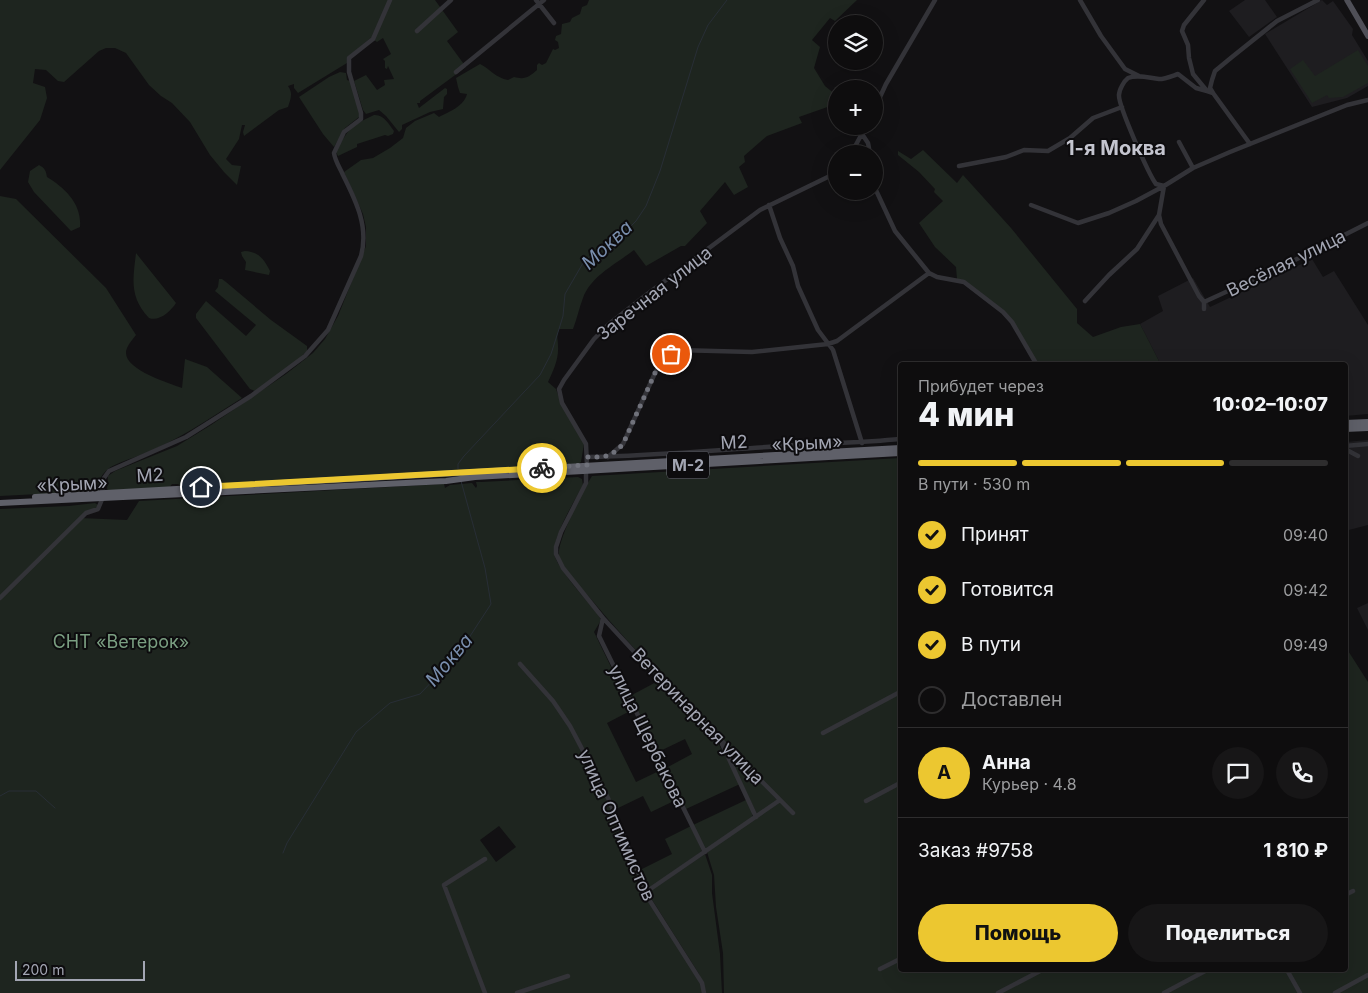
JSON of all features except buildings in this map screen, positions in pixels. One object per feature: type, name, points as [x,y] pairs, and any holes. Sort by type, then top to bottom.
[{"type":"highway","points":[[1348,423],[1368,422]]},
{"type":"highway","points":[[1348,429],[1368,428]]},
{"type":"highway","name":"М2","points":[[0,498],[102,495],[898,448]]},
{"type":"highway","name":"«Крым»","points":[[0,503],[102,495],[446,481],[475,477],[898,453]]},
{"type":"main road","points":[[1347,0],[1368,36]]},
{"type":"street","points":[[0,598],[86,513],[98,510],[104,478],[109,471],[180,440],[252,396],[305,356],[328,330],[364,246],[363,227],[357,204],[334,153],[344,132],[361,119],[361,112],[349,72],[349,58],[373,39],[390,0]]},
{"type":"street","points":[[417,31],[451,0]]},
{"type":"street","points":[[456,72],[538,2],[544,0]]},
{"type":"street","points":[[883,90],[936,0]]},
{"type":"street","points":[[1080,0],[1101,36],[1125,69],[1140,76],[1162,79],[1178,74],[1196,88],[1213,93]]},
{"type":"street","points":[[1204,0],[1184,25],[1183,34],[1188,45],[1193,74],[1207,91]]},
{"type":"street","points":[[1250,144],[1210,88],[1215,71],[1277,21],[1318,0]]},
{"type":"street","points":[[538,2],[554,23]]},
{"type":"street","points":[[1140,76],[1129,78],[1124,82],[1119,95],[1122,108],[1148,172],[1156,184],[1164,186]]},
{"type":"street","points":[[1031,205],[1078,223],[1109,213],[1136,201],[1193,168],[1347,104],[1368,100]]},
{"type":"street","points":[[959,166],[1006,157],[1024,150],[1048,151],[1070,138],[1093,118],[1122,108]]},
{"type":"street","points":[[1179,142],[1193,168]]},
{"type":"street","name":"Заречная улица","points":[[586,468],[586,444],[564,408],[559,396],[559,389],[594,339],[609,324],[760,210],[828,177]]},
{"type":"street","points":[[1164,186],[1159,215],[1161,224],[1204,302],[1204,309]]},
{"type":"street","points":[[881,200],[895,231],[929,273],[937,277],[964,282],[1003,312],[1012,322],[1035,362]]},
{"type":"street","points":[[769,205],[780,238],[794,266],[798,286],[818,330],[833,350],[862,443]]},
{"type":"street","points":[[1085,300],[1108,275],[1137,249],[1159,215]]},
{"type":"street","name":"Весёлая улица","points":[[1204,302],[1287,264],[1368,223]]},
{"type":"street","points":[[608,457],[623,444],[661,362],[677,350],[752,352],[828,344],[837,341],[929,273]]},
{"type":"street","points":[[587,457],[862,443],[898,439]]},
{"type":"street","points":[[1348,447],[1368,444]]},
{"type":"street","points":[[1348,449],[1358,456]]},
{"type":"street","name":"Ветеринарная улица","points":[[586,468],[586,482],[561,532],[556,547],[556,554],[562,568],[603,618],[793,813]]},
{"type":"street","name":"улица Щербакова","points":[[603,618],[599,636],[705,852]]},
{"type":"street","name":"улица Оптимистов","points":[[520,664],[553,701],[570,726],[608,798],[650,900],[702,984],[704,993]]},
{"type":"street","points":[[823,733],[898,693]]},
{"type":"street","points":[[720,739],[756,817]]},
{"type":"street","points":[[866,801],[898,785]]},
{"type":"street","points":[[646,892],[780,800]]},
{"type":"street","points":[[485,859],[444,885],[485,993]]},
{"type":"street","points":[[1348,894],[1353,891]]},
{"type":"street","points":[[880,969],[898,960]]},
{"type":"street","points":[[998,993],[1038,972]]},
{"type":"street","points":[[1164,993],[1203,972]]},
{"type":"street","points":[[1288,972],[1300,993]]},
{"type":"street","points":[[1335,993],[1368,975]]},
{"type":"street","points":[[517,993],[568,976]]},
{"type":"shaded area","points":[[1245,0],[1265,0],[1277,17],[1249,37],[1229,11]]},
{"type":"shaded area","points":[[1322,0],[1327,5],[1333,1],[1353,29],[1352,35],[1368,61],[1368,86],[1347,98],[1312,107],[1265,34]]},
{"type":"shaded area","points":[[1312,259],[1323,277],[1334,271],[1368,325],[1368,414],[1348,416],[1348,362],[1159,362],[1140,324],[1163,311],[1158,296],[1193,278],[1210,307]]},
{"type":"shaded area","points":[[1368,440],[1368,525],[1348,530],[1348,442]]},
{"type":"shaded area","points":[[1368,603],[1368,630],[1357,608]]},
{"type":"green space","points":[[0,0],[389,0],[372,37],[348,57],[347,63],[298,93],[294,88],[294,84],[288,86],[291,96],[288,107],[279,110],[244,136],[245,125],[242,125],[239,139],[226,159],[232,165],[241,166],[237,185],[210,155],[190,122],[172,103],[149,85],[126,53],[115,48],[106,48],[99,51],[64,82],[58,81],[46,70],[35,69],[33,83],[45,87],[47,98],[40,120],[0,170]]},
{"type":"green space","points":[[391,0],[435,0],[458,32],[447,41],[466,67],[420,101],[420,103],[417,103],[419,108],[445,88],[447,89],[447,94],[444,97],[443,109],[430,112],[402,125],[402,129],[399,132],[379,110],[366,114],[354,81],[366,75],[377,90],[385,85],[384,80],[394,79],[388,66],[387,69],[385,68],[385,61],[383,59],[391,54],[383,38],[377,42],[374,40]]},
{"type":"green space","points":[[589,0],[857,0],[841,15],[828,15],[828,20],[812,40],[820,47],[814,68],[828,88],[828,107],[799,117],[802,123],[767,136],[744,156],[745,162],[739,167],[748,187],[734,195],[725,182],[700,211],[707,223],[685,246],[681,246],[646,266],[634,250],[592,283],[583,298],[573,329],[559,329],[557,336],[558,356],[548,382],[556,389],[561,403],[584,444],[581,462],[577,465],[184,489],[178,484],[172,484],[168,489],[109,491],[107,489],[108,476],[115,471],[177,446],[211,425],[286,374],[313,353],[325,339],[338,316],[366,246],[366,227],[363,214],[344,172],[361,160],[373,158],[390,148],[403,138],[406,128],[415,121],[434,113],[439,117],[463,102],[467,94],[460,93],[456,78],[480,64],[508,80],[514,77],[524,78],[532,74],[537,70],[539,63],[542,65],[546,63],[553,49],[559,48],[558,42],[555,40],[556,36],[561,34],[562,24],[570,22],[572,18],[580,14],[582,7],[587,5]]},
{"type":"green space","points":[[1358,50],[1368,66],[1368,83],[1343,97],[1329,98],[1327,95],[1312,103],[1290,69],[1303,60],[1315,76]]},
{"type":"green space","points":[[340,72],[346,73],[347,80],[350,81],[360,113],[359,117],[345,128],[334,147],[323,134],[299,97]]},
{"type":"green space","points":[[374,115],[386,120],[394,131],[393,134],[357,144],[357,147],[338,156],[336,152],[343,138],[360,122]]},
{"type":"green space","points":[[923,150],[957,183],[963,175],[1011,228],[1077,309],[1077,323],[1093,337],[1121,327],[1140,324],[1159,362],[1036,362],[1012,321],[957,279],[956,267],[935,247],[919,223],[943,201],[919,172],[898,155],[898,151],[911,159]]},
{"type":"green space","points":[[39,165],[45,170],[47,177],[60,186],[75,204],[80,219],[80,227],[71,231],[34,192],[28,182],[30,171]]},
{"type":"green space","points":[[0,196],[16,199],[106,288],[136,335],[127,348],[126,355],[137,368],[146,374],[182,388],[185,359],[207,367],[242,398],[166,444],[111,467],[101,477],[99,491],[0,496]]},
{"type":"green space","points":[[241,252],[254,253],[266,263],[270,271],[269,275],[245,270],[246,262]]},
{"type":"green space","points":[[136,253],[176,303],[161,317],[149,318],[138,303],[134,287]]},
{"type":"green space","points":[[219,279],[226,282],[271,320],[307,346],[307,351],[287,370],[255,391],[250,389],[196,318],[196,314],[206,301],[246,336],[256,325],[215,291],[218,287]]},
{"type":"green space","points":[[898,458],[898,972],[1348,972],[1348,651],[1368,682],[1368,993],[724,993],[723,953],[716,907],[714,875],[707,852],[779,802],[660,676],[564,567],[559,556],[559,549],[577,503],[592,476]]},
{"type":"green space","name":"СНТ «Ветерок»","points":[[578,477],[582,479],[583,485],[557,537],[554,553],[566,575],[601,620],[594,632],[632,710],[607,723],[636,782],[661,770],[676,800],[651,812],[643,796],[614,810],[587,753],[571,727],[552,702],[569,726],[606,797],[649,902],[697,976],[704,993],[0,993],[0,509],[95,503],[98,507],[80,518],[127,520],[139,501],[444,484],[445,488],[450,485],[472,483],[476,488],[476,482]],"holes":[[[499,826],[516,847],[496,862],[480,840]]]},
{"type":"green space","points":[[660,680],[715,737],[740,784],[686,809],[666,768],[692,754],[685,739],[658,752],[630,696]]},
{"type":"green space","points":[[726,747],[776,798],[777,801],[757,814]]},
{"type":"green space","points":[[748,799],[753,811],[752,818],[706,849],[693,825]]},
{"type":"green space","points":[[691,826],[702,851],[650,888],[646,887],[638,871],[672,854],[665,839]]},
{"type":"green space","points":[[705,854],[712,875],[712,893],[720,954],[722,993],[706,993],[699,974],[649,895],[649,892]]},
{"type":"waterway","name":"Моква","points":[[458,469],[458,464],[464,456],[540,375],[551,354],[559,329],[563,316],[565,294],[583,263],[593,253],[622,235],[636,221],[646,206],[660,171],[698,47],[708,25],[727,0]]},
{"type":"waterway","name":"Моква","points":[[283,853],[287,843],[356,732],[390,703],[420,694],[459,653],[491,604],[485,568],[461,481]]},
{"type":"waterway","points":[[0,796],[9,791],[36,791],[55,808]]},
{"type":"way so far","points":[[542,468],[587,465],[587,457],[608,457],[616,451],[623,444],[661,362],[671,354]]},
{"type":"district","name":"1-я Моква","points":[[1116,148]]},
{"type":"route","points":[[201,487],[542,468]]}]
